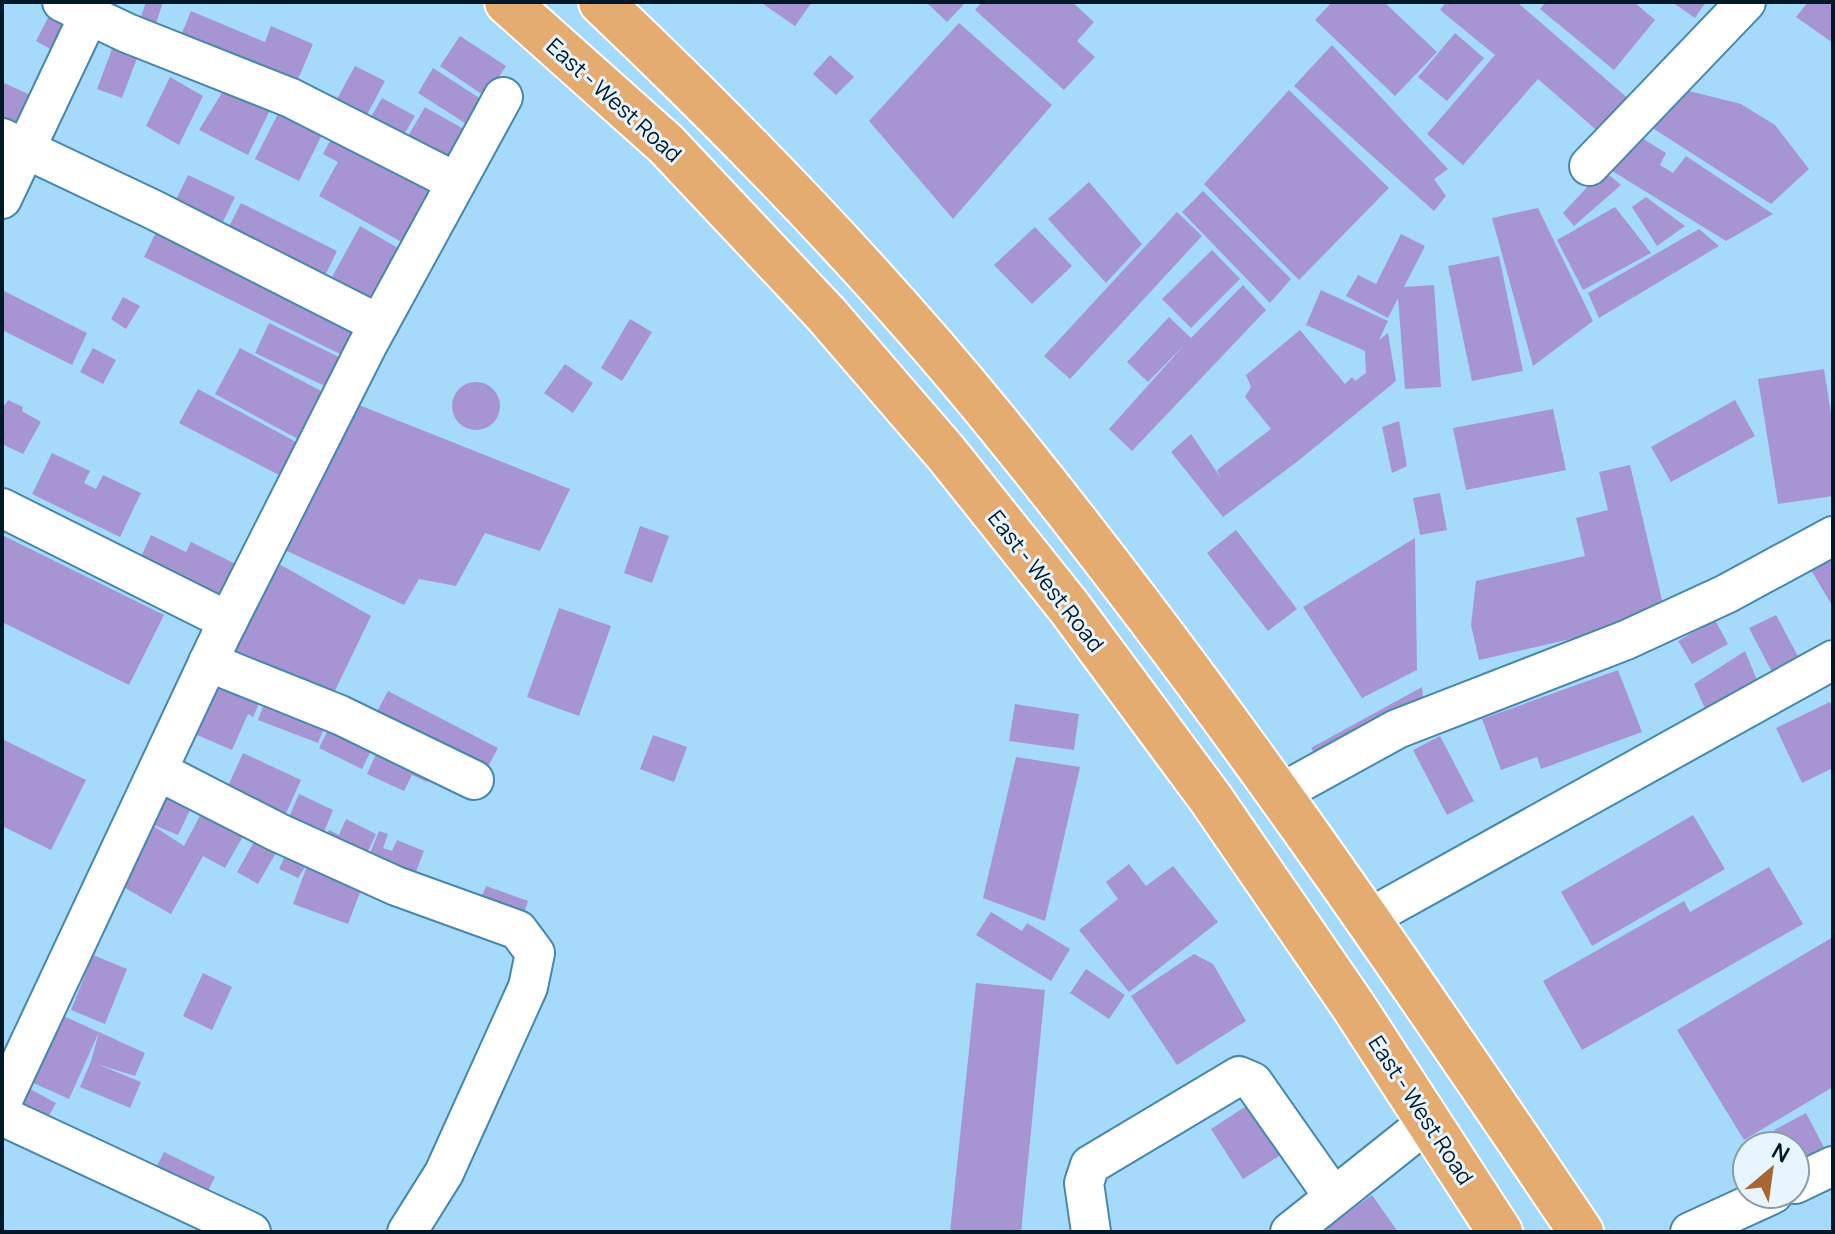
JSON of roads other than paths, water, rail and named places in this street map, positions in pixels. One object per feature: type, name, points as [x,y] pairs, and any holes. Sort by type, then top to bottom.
[{"type":"main road","name":"East - West Road","points":[[507,2],[666,144],[826,314],[946,453],[1069,607],[1211,799],[1354,1007],[1500,1232]]},
{"type":"main road","points":[[601,2],[712,107],[874,279],[985,409],[1119,576],[1279,794],[1581,1232]]},
{"type":"street","points":[[1589,166],[1746,2]]},
{"type":"street","points":[[2,199],[14,144],[76,8],[127,33],[291,98],[456,182]]},
{"type":"street","points":[[2,1102],[228,621],[379,324],[503,97]]},
{"type":"street","points":[[14,144],[154,210],[379,324]]},
{"type":"street","points":[[2,508],[228,621]]},
{"type":"street","points":[[1279,794],[1397,729],[1626,640],[1726,594],[1833,536]]},
{"type":"street","points":[[1367,919],[1833,660]]},
{"type":"street","points":[[208,662],[340,715],[474,780]]},
{"type":"street","points":[[158,771],[277,832],[396,886],[518,930],[535,953],[528,987],[444,1173],[407,1232]]},
{"type":"street","points":[[1091,1232],[1084,1183],[1090,1165],[1239,1076],[1253,1082],[1333,1196]]},
{"type":"street","points":[[2,1116],[251,1232]]},
{"type":"street","points":[[1290,1232],[1428,1122]]},
{"type":"street","points":[[1811,1176],[1833,1166]]},
{"type":"street","points":[[1690,1232],[1738,1210]]}]
